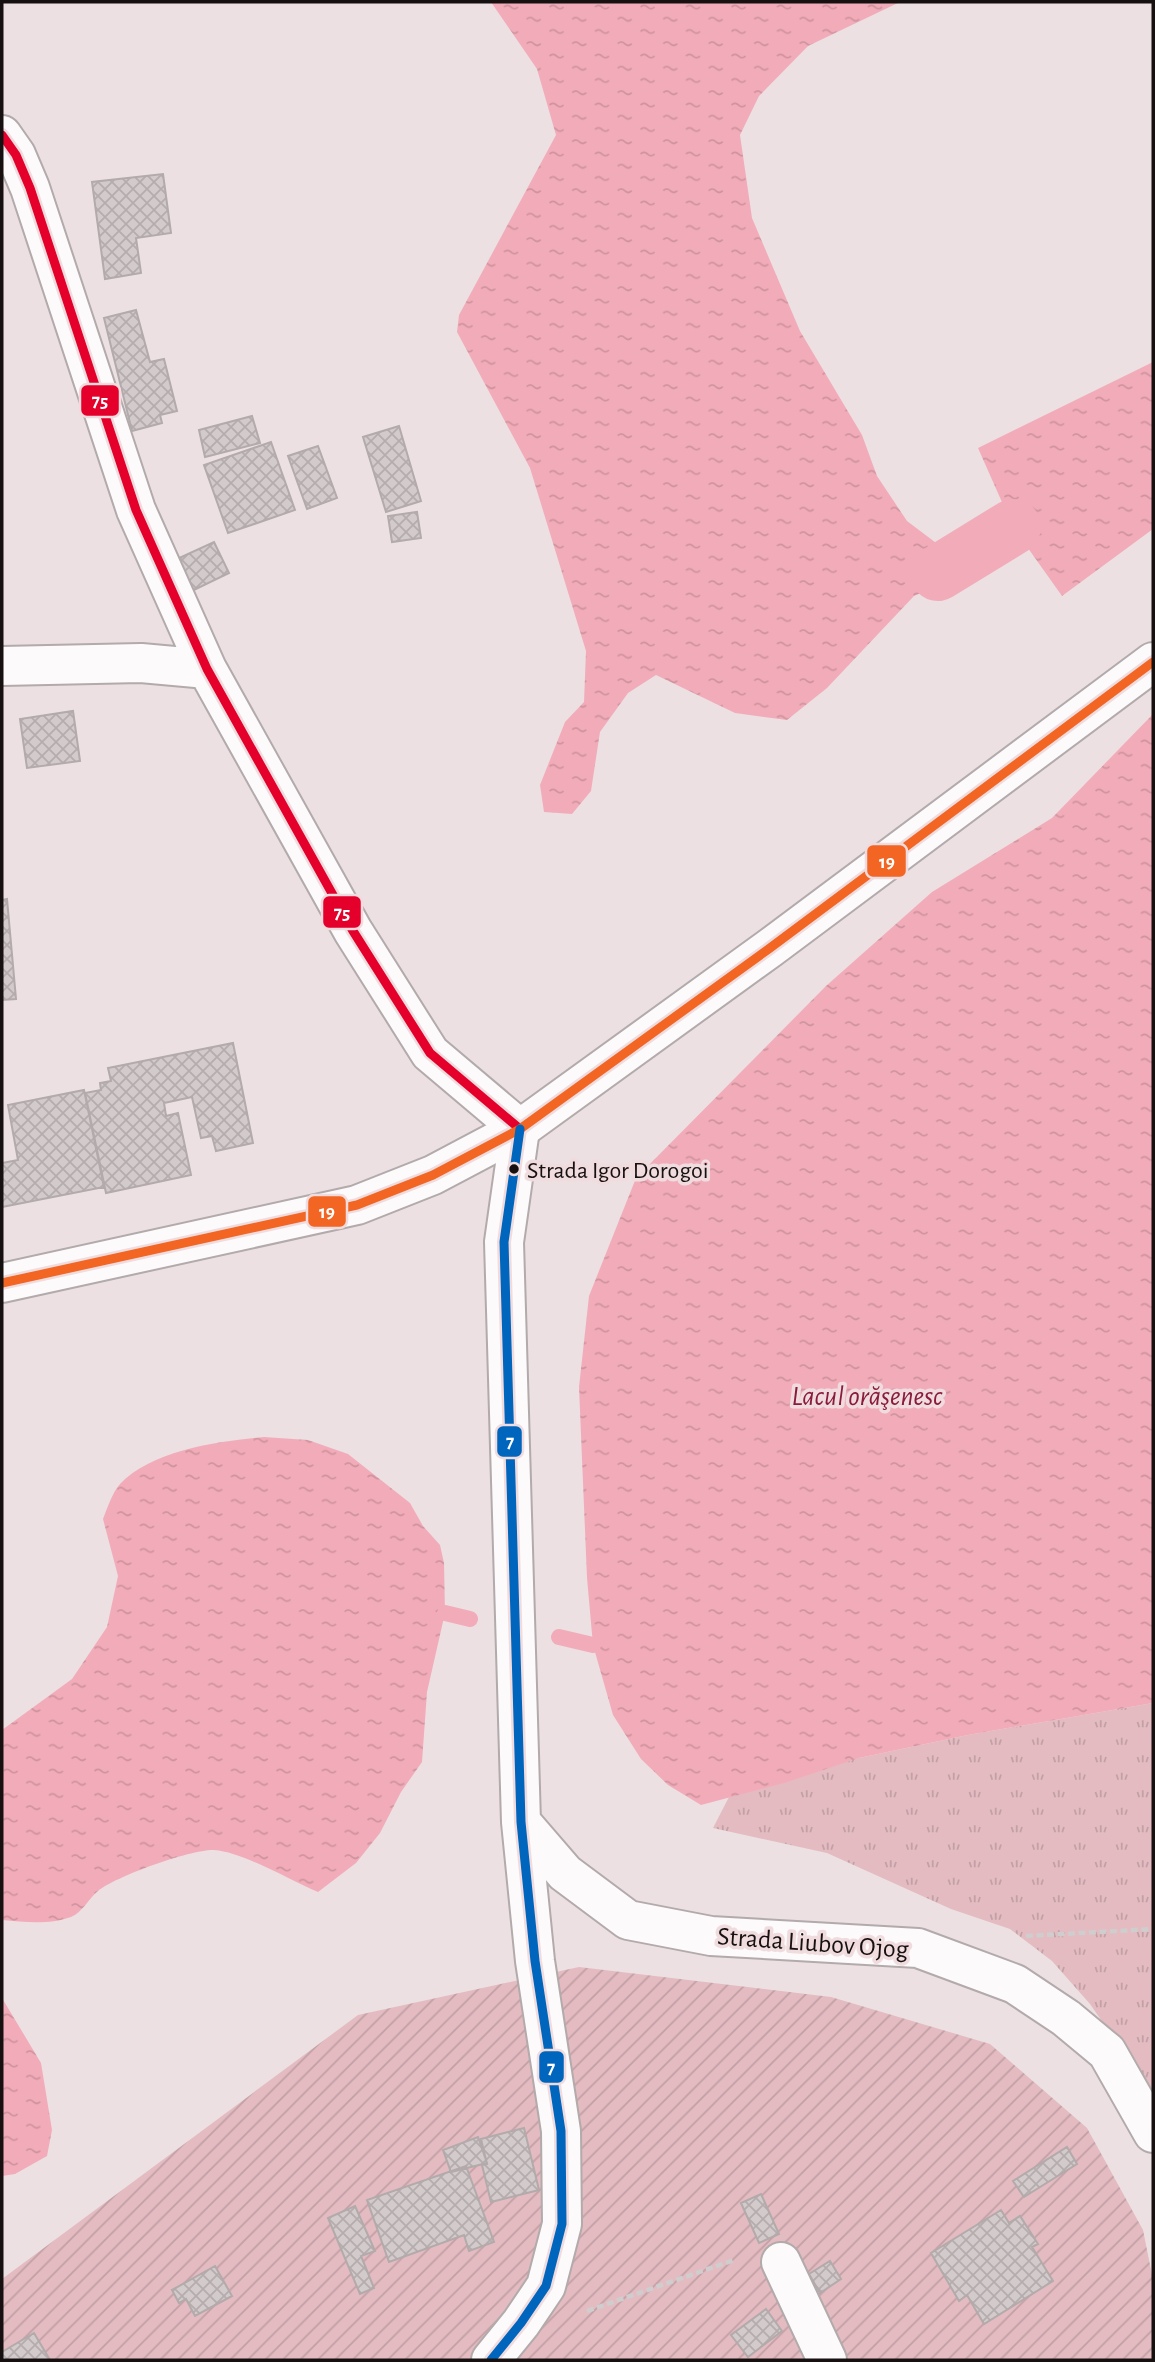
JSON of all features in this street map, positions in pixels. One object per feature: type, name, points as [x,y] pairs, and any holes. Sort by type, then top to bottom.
[{"type":"street","points":[[2,135],[16,155],[30,188],[136,510],[207,669],[353,931],[430,1053],[520,1129]]},
{"type":"street","points":[[2,1283],[357,1205],[433,1175],[520,1129],[770,948],[1153,662]]},
{"type":"street","points":[[2,666],[141,663],[207,669]]},
{"type":"street","points":[[491,2360],[521,2323],[545,2286],[562,2224],[561,2132],[535,1961],[521,1822],[504,1254],[520,1129]]},
{"type":"street","name":"Strada Liubov Ojog","points":[[521,1822],[565,1873],[628,1920],[711,1936],[918,1948],[1015,1983],[1066,2018],[1107,2052],[1153,2133]]},
{"type":"street","points":[[782,2262],[827,2360]]},
{"type":"path","points":[[1017,1937],[1153,1930]]},
{"type":"path","points":[[521,2323],[584,2312],[752,2254],[782,2262]]},
{"type":"green space","points":[[1153,1703],[1153,2094],[1090,2004],[1052,1961],[1010,1929],[951,1909],[827,1853],[713,1828],[729,1797],[859,1758],[968,1735]]},
{"type":"green space","points":[[579,1967],[831,1997],[990,2044],[1087,2128],[1143,2230],[1153,2280],[1153,2360],[2,2360],[2,2279],[358,2015]]},
{"type":"water","points":[[491,2],[900,2],[808,46],[759,96],[740,135],[752,218],[800,331],[862,435],[877,476],[907,521],[964,564],[957,577],[914,596],[827,688],[787,720],[735,713],[656,675],[628,693],[600,732],[591,791],[572,814],[544,812],[540,785],[565,722],[584,702],[586,651],[530,468],[457,332],[459,315],[556,135],[537,69]]},
{"type":"water","points":[[1153,362],[1153,529],[1062,596],[1013,527],[978,448]]},
{"type":"water","name":"Lacul orăşenesc","points":[[1153,714],[1153,1703],[968,1735],[859,1758],[784,1783],[701,1805],[668,1785],[641,1759],[613,1715],[593,1645],[587,1578],[579,1387],[589,1296],[636,1178],[826,986],[932,892],[1052,818]]},
{"type":"water","points":[[264,1437],[308,1440],[348,1454],[410,1503],[423,1526],[440,1545],[444,1563],[445,1613],[427,1692],[422,1762],[401,1792],[380,1833],[356,1863],[318,1892],[266,1867],[214,1850],[172,1859],[121,1878],[98,1891],[79,1912],[63,1920],[2,1920],[2,1730],[72,1679],[107,1627],[118,1576],[103,1519],[110,1501],[120,1484],[134,1472],[168,1455],[227,1441]]},
{"type":"water","points":[[2,1998],[41,2063],[52,2130],[47,2156],[15,2174],[2,2176]]},
{"type":"building","points":[[163,174],[171,233],[136,238],[141,273],[105,279],[92,182]]},
{"type":"building","points":[[136,310],[150,362],[164,359],[177,411],[160,415],[162,423],[132,431],[104,318]]},
{"type":"building","points":[[252,416],[260,443],[205,457],[199,430]]},
{"type":"building","points":[[399,426],[421,501],[386,512],[363,437]]},
{"type":"building","points":[[271,442],[295,510],[228,533],[204,465]]},
{"type":"building","points":[[318,446],[337,498],[307,509],[288,456]]},
{"type":"building","points":[[417,512],[421,538],[392,542],[388,516]]},
{"type":"building","points":[[214,542],[229,573],[192,591],[177,559]]},
{"type":"building","points":[[73,711],[80,761],[27,768],[20,719]]},
{"type":"building","points":[[7,899],[16,999],[2,1000],[2,900]]},
{"type":"building","points":[[233,1043],[253,1143],[216,1151],[212,1136],[201,1138],[192,1097],[164,1103],[166,1116],[178,1113],[191,1175],[106,1193],[85,1093],[101,1090],[100,1083],[111,1081],[108,1068]]},
{"type":"building","points":[[84,1090],[104,1187],[2,1207],[2,1163],[18,1160],[8,1105]]},
{"type":"building","points":[[524,2128],[539,2190],[491,2202],[482,2165],[487,2164],[481,2139]]},
{"type":"building","points":[[478,2137],[487,2163],[451,2172],[443,2150]]},
{"type":"building","points":[[1067,2147],[1077,2164],[1024,2197],[1013,2181]]},
{"type":"building","points":[[466,2166],[494,2242],[469,2251],[464,2235],[389,2262],[367,2200]]},
{"type":"building","points":[[761,2194],[779,2234],[759,2243],[741,2203]]},
{"type":"building","points":[[355,2206],[375,2251],[361,2256],[374,2288],[360,2294],[328,2218]]},
{"type":"building","points":[[1001,2210],[1009,2223],[1020,2216],[1038,2244],[1032,2247],[1053,2281],[984,2324],[967,2295],[959,2301],[931,2253]]},
{"type":"building","points":[[830,2261],[841,2279],[820,2293],[809,2274]]},
{"type":"building","points":[[215,2266],[232,2296],[195,2316],[186,2299],[179,2303],[172,2290]]},
{"type":"building","points":[[766,2309],[782,2331],[748,2357],[731,2335]]},
{"type":"building","points":[[34,2333],[50,2360],[2,2360],[2,2352]]},
{"type":"waterway","points":[[938,573],[1013,527]]},
{"type":"waterway","points":[[445,1613],[470,1619]]},
{"type":"waterway","points":[[559,1637],[593,1645]]},
{"type":"transit line","name":"75","points":[[2,135],[16,155],[30,188],[136,510],[207,669],[353,931],[430,1053],[520,1129]]},
{"type":"transit line","name":"19","points":[[2,1283],[357,1205],[433,1175],[520,1129],[770,948],[1153,662]]},
{"type":"transit line","name":"7","points":[[491,2360],[546,2286],[562,2224],[561,2131],[535,1961],[521,1822],[504,1242],[520,1129]]},
{"type":"place","name":"Strada Igor Dorogoi","points":[[514,1169]]}]
